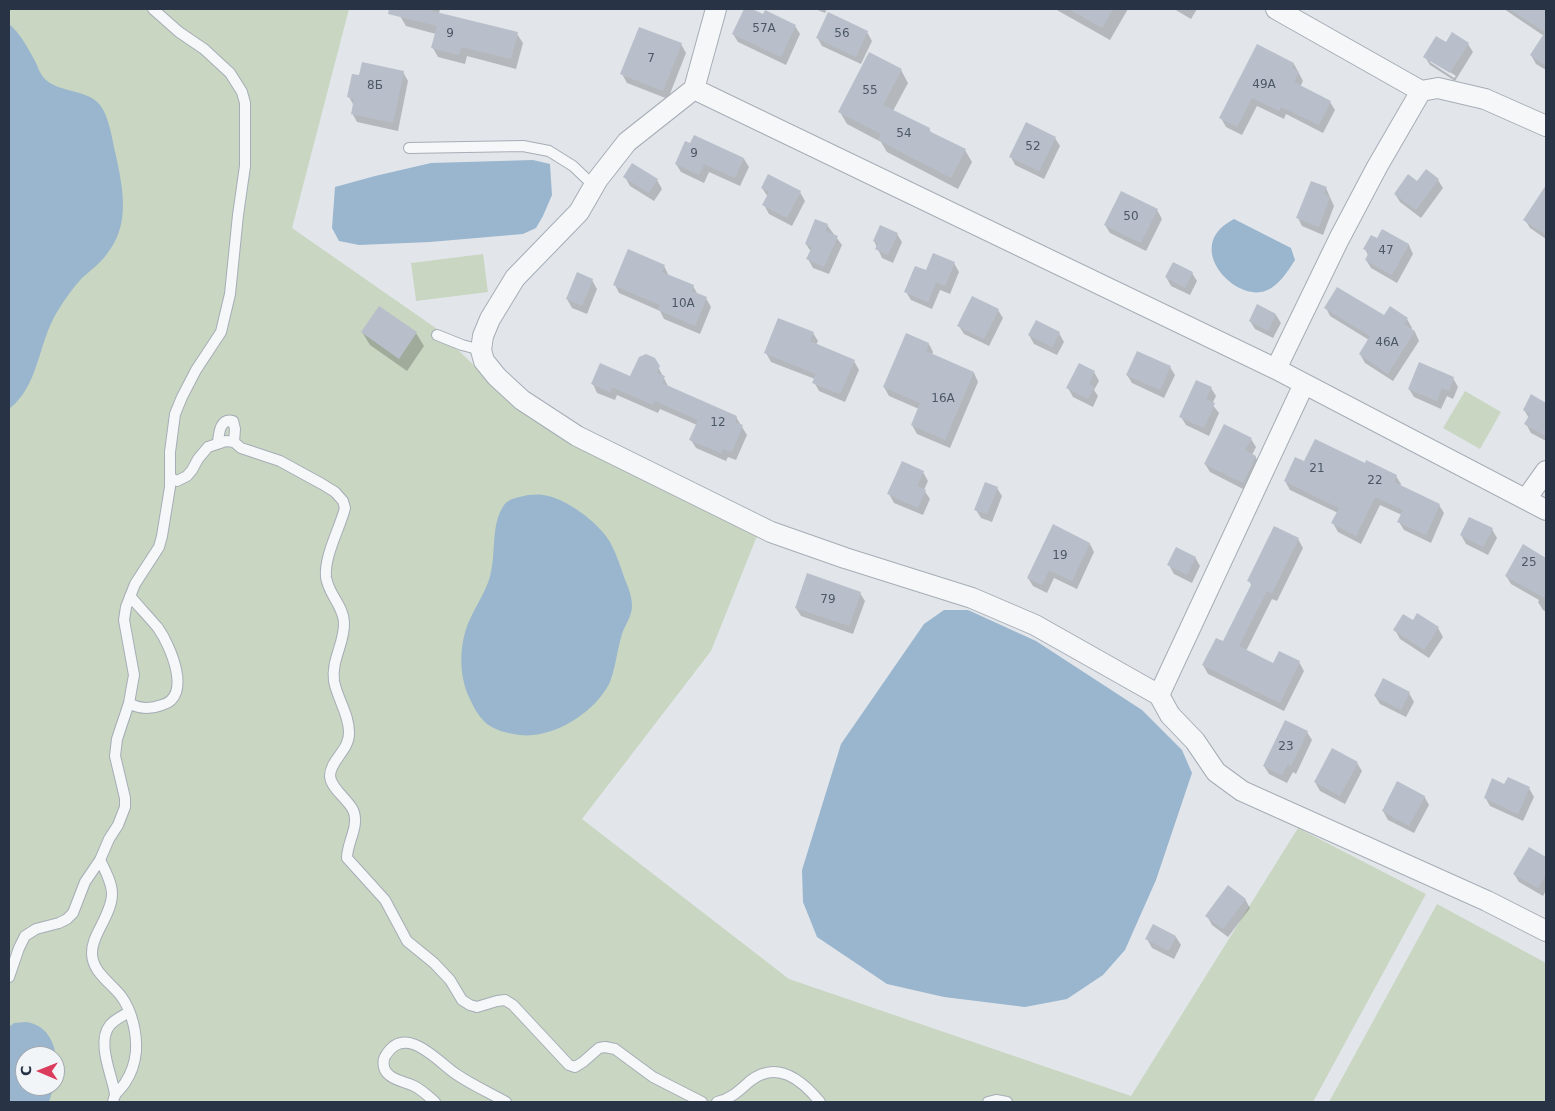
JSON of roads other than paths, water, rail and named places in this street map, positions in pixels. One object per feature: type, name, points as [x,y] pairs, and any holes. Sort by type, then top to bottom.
[{"type":"street","points":[[716,9],[694,89],[628,142],[594,186],[578,212],[515,278],[490,319],[483,336],[481,350],[484,361],[497,377],[522,400],[578,436],[771,532],[845,558],[972,598],[1035,625],[1159,695],[1170,715],[1195,741],[1216,772],[1242,790],[1488,901],[1546,931]]},
{"type":"street","points":[[1276,9],[1420,91],[1438,88],[1485,99],[1546,126]]},
{"type":"street","points":[[694,89],[1276,369],[1546,510]]},
{"type":"street","points":[[1276,369],[1339,239],[1377,166],[1420,91]]},
{"type":"street","points":[[1159,695],[1304,384]]},
{"type":"street","points":[[1526,499],[1546,472]]},
{"type":"lane","points":[[9,977],[25,936],[36,930],[59,923],[73,913],[85,882],[100,860],[125,807],[122,783],[115,756],[117,739],[129,703],[134,674],[124,620],[130,596],[159,547],[170,487],[171,434],[175,414],[196,370],[221,332],[226,315],[246,166],[246,103],[242,92],[230,73],[204,49],[179,32],[153,9]]},
{"type":"lane","points":[[409,148],[524,146],[549,151],[573,166],[594,186]]},
{"type":"lane","points":[[437,335],[481,350]]},
{"type":"lane","points":[[218,442],[220,430],[224,422],[228,420],[233,421],[235,429],[234,442]]},
{"type":"lane","points":[[170,477],[177,481],[187,476],[204,451],[218,442],[234,442],[241,448],[280,461],[335,492],[343,501],[345,508],[326,566],[326,577],[330,591],[342,612],[344,622],[344,633],[336,656],[334,674],[337,693],[348,726],[349,741],[331,768],[330,776],[333,784],[353,811],[354,831],[347,852],[347,858],[351,865],[385,900],[406,941],[439,969],[450,980],[462,1000],[470,1005],[477,1007],[505,1000],[513,1005],[568,1065],[575,1067],[599,1048],[614,1050],[653,1077],[702,1102]]},
{"type":"lane","points":[[129,703],[137,708],[158,707],[169,704],[176,696],[178,686],[177,674],[169,648],[159,630],[130,596]]},
{"type":"lane","points":[[100,860],[108,876],[113,900],[111,908],[93,941],[93,962],[98,972],[123,998],[135,1033],[136,1052],[132,1069],[125,1084],[114,1098]]},
{"type":"lane","points":[[114,1098],[103,1041],[110,1025],[129,1012]]},
{"type":"lane","points":[[435,1102],[425,1092],[394,1079],[385,1071],[383,1064],[384,1056],[392,1048],[400,1044],[409,1043],[422,1047],[456,1075],[506,1102]]},
{"type":"lane","points":[[717,1102],[735,1094],[757,1076],[765,1072],[776,1071],[799,1082],[820,1102]]},
{"type":"lane","points":[[988,1102],[996,1100],[1007,1102]]},
{"type":"water","points":[[9,24],[23,41],[46,80],[59,87],[88,96],[100,105],[110,129],[119,168],[123,205],[120,229],[116,240],[103,259],[82,278],[60,308],[51,324],[37,364],[26,388],[9,409]]},
{"type":"water","points":[[533,160],[550,164],[552,195],[536,228],[523,234],[430,242],[359,245],[339,241],[332,228],[335,187],[431,163]]},
{"type":"water","points":[[1234,219],[1291,248],[1295,260],[1282,278],[1270,289],[1253,292],[1240,288],[1228,280],[1218,269],[1213,257],[1212,243],[1219,230]]},
{"type":"water","points":[[528,495],[552,497],[571,506],[590,519],[605,534],[614,550],[630,591],[632,610],[622,634],[610,682],[595,704],[559,728],[546,733],[520,735],[501,731],[488,725],[478,714],[465,688],[461,657],[467,626],[490,578],[495,529],[500,512],[509,501]]},
{"type":"water","points":[[944,610],[968,610],[1036,641],[1142,710],[1182,750],[1192,773],[1156,880],[1125,950],[1103,975],[1067,999],[1025,1007],[944,997],[887,984],[817,937],[803,902],[802,870],[841,744],[924,624]]},
{"type":"water","points":[[26,1022],[36,1025],[49,1037],[53,1046],[15,1046],[15,1096],[51,1096],[49,1102],[9,1102],[9,1027],[14,1023]]}]
